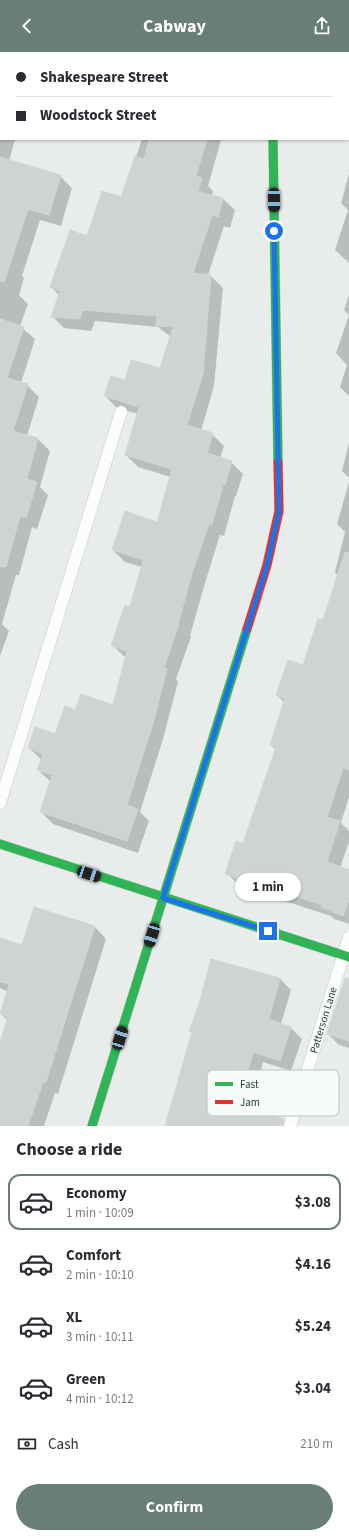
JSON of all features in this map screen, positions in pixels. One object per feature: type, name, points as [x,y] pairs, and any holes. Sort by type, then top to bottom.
[{"type":"street","points":[[92,1126],[267,565],[279,511],[273,140]]},
{"type":"street","points":[[0,844],[346,956]]},
{"type":"lane","points":[[0,803],[120,412]]},
{"type":"lane","name":"Patterson Lane","points":[[308,1070],[346,956],[349,937]]},
{"type":"lane","name":"Patterson Lane","points":[[290,1126],[293,1116]]},
{"type":"building","points":[[149,140],[207,140],[196,176],[202,178],[198,191],[223,198],[218,217],[212,215],[193,273],[211,275],[203,374],[187,425],[213,433],[207,453],[232,461],[225,485],[223,485],[212,524],[209,524],[193,570],[179,624],[164,668],[167,669],[152,727],[127,805],[138,809],[127,841],[40,812],[52,775],[37,770],[43,754],[28,748],[35,727],[55,734],[65,706],[75,710],[81,694],[113,705],[127,651],[111,646],[125,605],[130,607],[143,560],[112,550],[125,511],[157,522],[172,469],[125,455],[139,407],[104,396],[111,376],[125,380],[131,360],[160,368],[173,327],[156,326],[157,316],[83,310],[80,319],[51,317],[60,291],[50,287],[70,230],[87,236],[102,191],[121,197],[135,156],[144,159]]},
{"type":"building","points":[[0,157],[61,175],[49,215],[28,209],[4,282],[0,281]]},
{"type":"building","points":[[0,319],[24,327],[7,378],[28,384],[13,431],[38,438],[27,479],[37,482],[26,518],[20,516],[6,567],[0,567]]},
{"type":"building","points":[[345,552],[349,553],[349,770],[343,768],[327,817],[340,821],[327,862],[349,870],[349,900],[343,916],[321,907],[322,905],[225,874],[236,841],[243,843],[276,747],[270,745],[285,698],[276,695],[288,660],[303,665],[318,619],[323,620]]},
{"type":"building","points":[[34,907],[95,926],[46,1082],[43,1082],[28,1126],[0,1126],[0,1042],[8,1017],[0,1014],[9,984],[0,982],[0,938],[22,945]]},
{"type":"building","points":[[211,959],[280,978],[269,1019],[291,1027],[280,1061],[253,1052],[248,1070],[207,1070],[207,1116],[272,1116],[284,1119],[283,1126],[165,1126],[192,1032],[189,1032],[201,997]]},
{"type":"building","points":[[345,978],[349,979],[349,1041],[327,1034]]},
{"type":"traffic: fast","points":[[273,140],[278,462]]},
{"type":"traffic: fast","points":[[92,1126],[247,629]]},
{"type":"traffic: fast","points":[[0,844],[349,957]]},
{"type":"traffic: jam","points":[[247,629],[267,565],[279,511],[278,462]]},
{"type":"route","points":[[268,931],[163,898],[267,565],[279,511],[274,231]]}]
